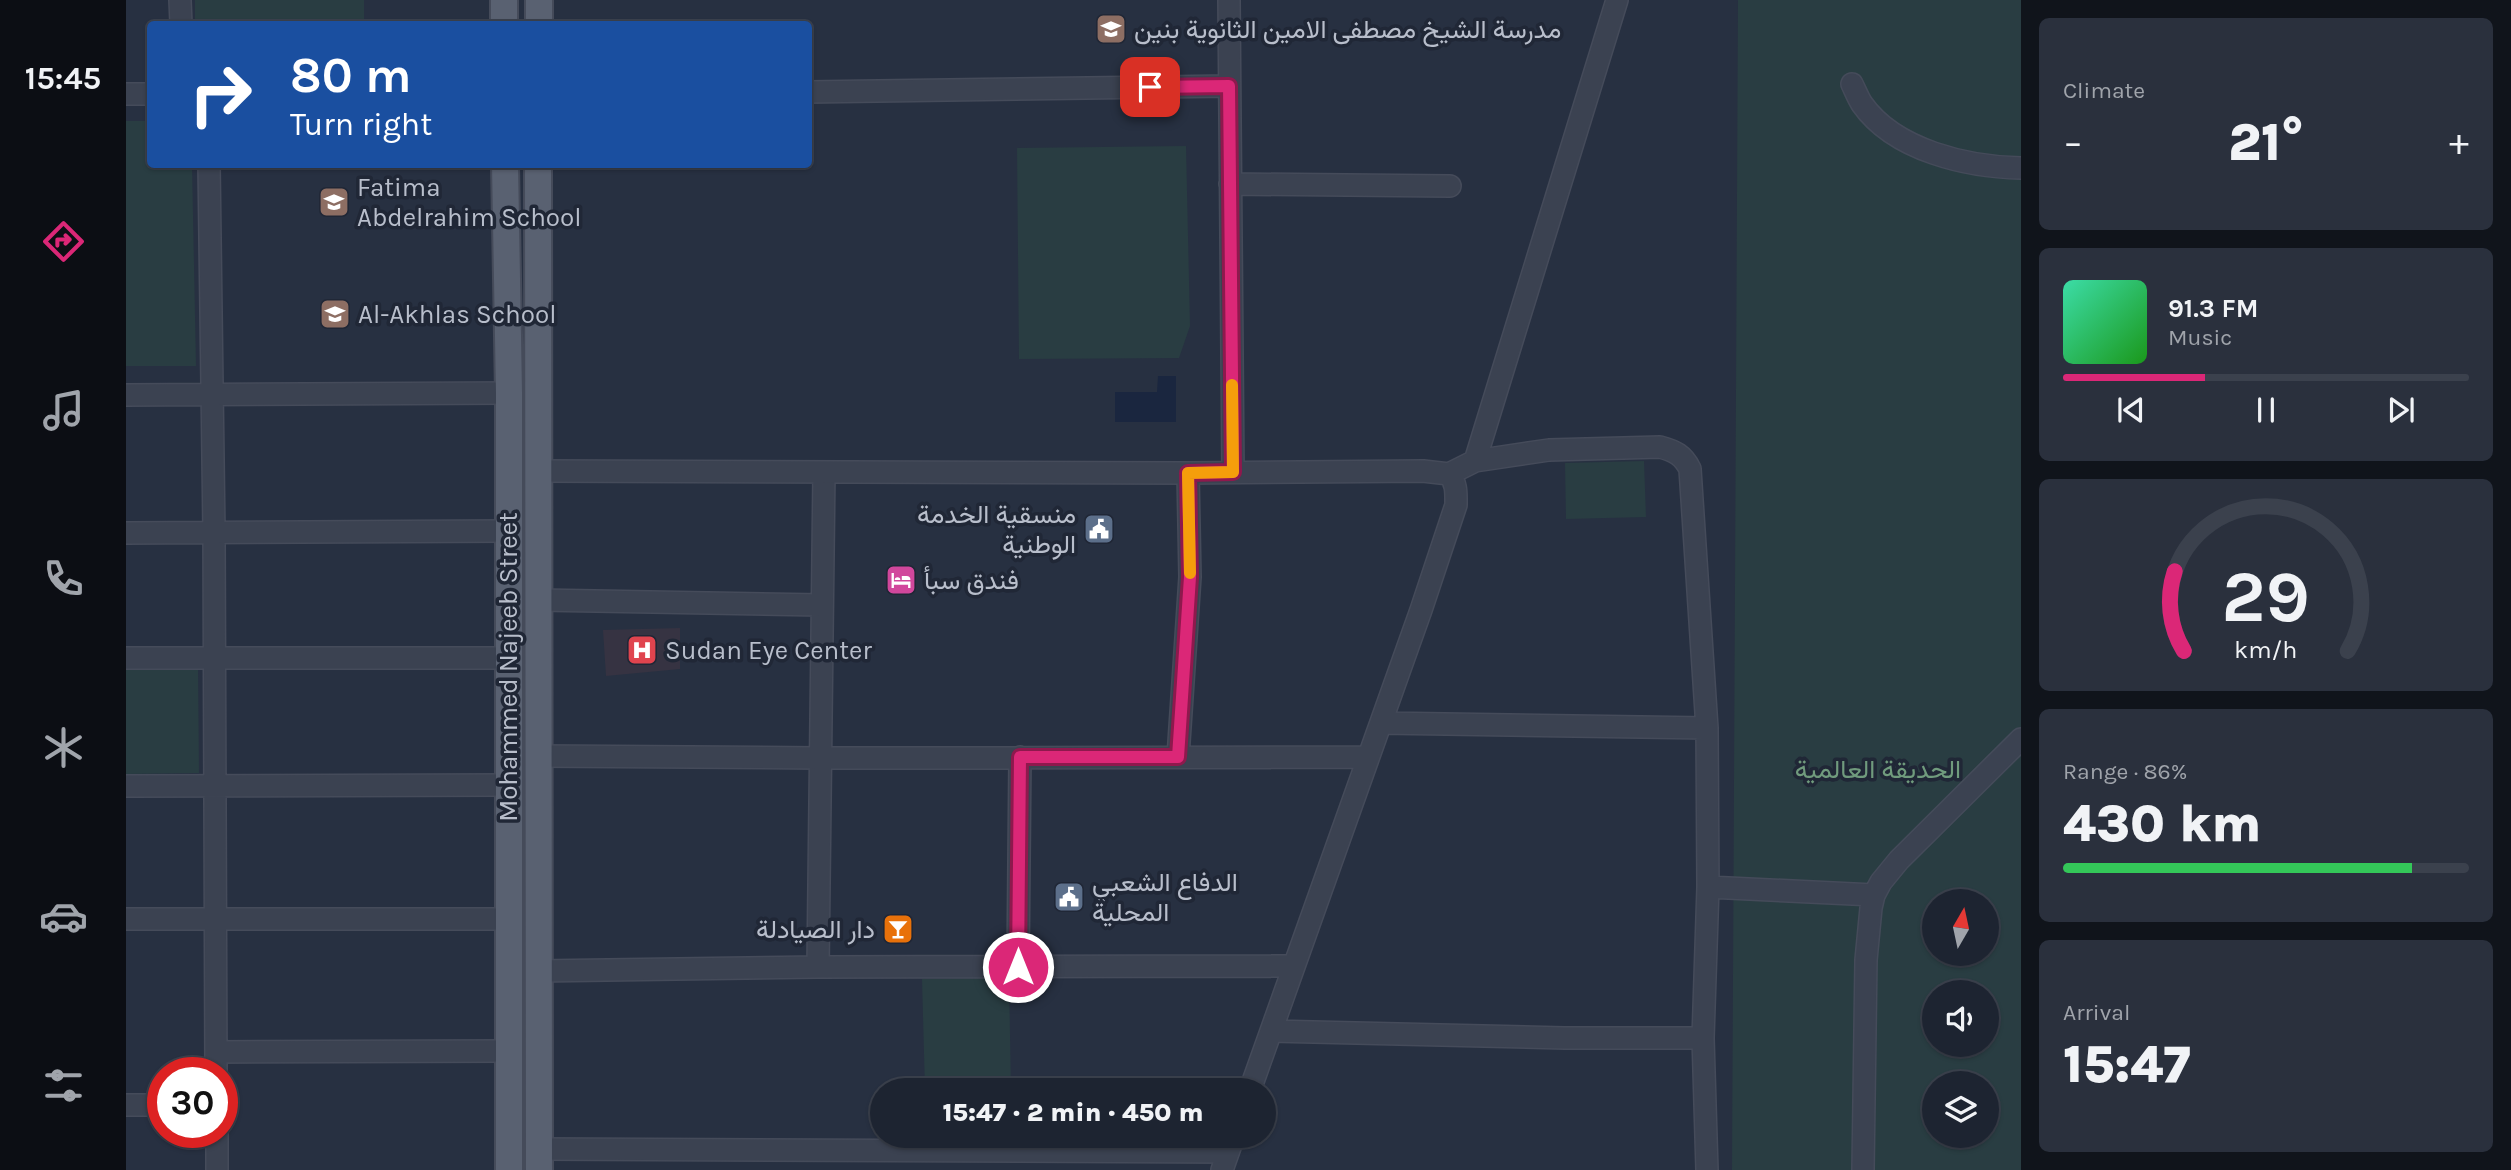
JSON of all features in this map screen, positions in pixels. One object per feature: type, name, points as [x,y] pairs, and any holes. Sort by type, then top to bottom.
[{"type":"main road","points":[[504,0],[504,21]]},
{"type":"main road","points":[[539,0],[539,21]]},
{"type":"main road","name":"Mohammed Najeeb Street","points":[[505,168],[509,393],[509,1170]]},
{"type":"main road","name":"Mohammed Najeeb Street","points":[[538,168],[539,1159]]},
{"type":"street","points":[[180,0],[181,21]]},
{"type":"street","points":[[1229,0],[1233,472]]},
{"type":"street","points":[[1475,461],[1617,0]]},
{"type":"street","points":[[1852,84],[1861,104],[1876,119],[1897,135],[1923,149],[1963,163],[2021,167]]},
{"type":"street","points":[[812,92],[1229,86]]},
{"type":"street","points":[[126,94],[147,94]]},
{"type":"street","points":[[209,168],[213,396],[216,1057]]},
{"type":"street","points":[[1230,184],[1450,186]]},
{"type":"street","points":[[126,395],[509,393]]},
{"type":"street","points":[[539,471],[1423,471],[1449,474],[1475,461],[1549,450],[1660,447],[1675,451],[1685,458],[1690,469],[1707,728],[1708,887],[1703,1038],[1707,1170]]},
{"type":"street","points":[[818,967],[824,472]]},
{"type":"street","points":[[1178,757],[1190,577],[1188,473]]},
{"type":"street","points":[[1254,1078],[1456,505],[1454,480],[1449,474]]},
{"type":"street","points":[[126,533],[508,531]]},
{"type":"street","points":[[539,600],[821,605]]},
{"type":"street","points":[[126,658],[508,658]]},
{"type":"street","points":[[1381,723],[1707,728]]},
{"type":"street","points":[[1863,1170],[1866,960],[1874,895],[1899,860],[2021,739]]},
{"type":"street","points":[[540,756],[1368,757]]},
{"type":"street","points":[[1018,967],[1020,757]]},
{"type":"street","points":[[126,786],[508,785]]},
{"type":"street","points":[[1708,887],[1874,895]]},
{"type":"street","points":[[126,919],[508,919]]},
{"type":"street","points":[[538,971],[818,967],[1293,966]]},
{"type":"street","points":[[1271,1031],[1565,1038],[1703,1038]]},
{"type":"street","points":[[238,1061],[509,1051]]},
{"type":"street","points":[[126,1105],[147,1105]]},
{"type":"street","points":[[217,1148],[217,1170]]},
{"type":"street","points":[[539,1159],[1228,1153]]},
{"type":"shaded area","name":"Sudan Eye Center","points":[[680,628],[680,669],[606,676],[603,630]]},
{"type":"green space","points":[[195,0],[364,0],[364,21],[195,21]]},
{"type":"green space","name":"الحديقة العالمية","points":[[1738,0],[2021,0],[2021,1170],[1732,1170]]},
{"type":"green space","points":[[126,121],[147,121],[147,168],[192,168],[196,366],[126,366]]},
{"type":"green space","points":[[1186,146],[1190,326],[1179,358],[1019,359],[1017,148]]},
{"type":"green space","points":[[1644,461],[1646,517],[1566,519],[1565,463]]},
{"type":"green space","points":[[198,664],[199,773],[126,774],[126,666]]},
{"type":"green space","points":[[1009,978],[1011,1078],[925,1078],[922,979]]},
{"type":"water","points":[[1158,376],[1176,376],[1176,422],[1115,422],[1115,392],[1157,392]]},
{"type":"slow traffic","points":[[1190,573],[1188,473],[1233,472],[1232,385]]},
{"type":"place","name":"مدرسة الشيخ مصطفى الامين الثانوية بنين","points":[[1111,29]]},
{"type":"place","name":"Fatima Abdelrahim School","points":[[334,202]]},
{"type":"place","name":"Al-Akhlas School","points":[[335,314]]},
{"type":"place","name":"منسقية الخدمة الوطنية","points":[[1099,529]]},
{"type":"place","name":"فندق سبأ","points":[[901,580]]},
{"type":"place","name":"Sudan Eye Center","points":[[642,650]]},
{"type":"place","name":"الدفاع الشعبي المحلية","points":[[1069,897]]},
{"type":"place","name":"دار الصيادلة","points":[[898,929]]},
{"type":"route","points":[[1018,967],[1020,757],[1178,757],[1190,577],[1188,473],[1233,472],[1229,86],[1150,87]]}]
